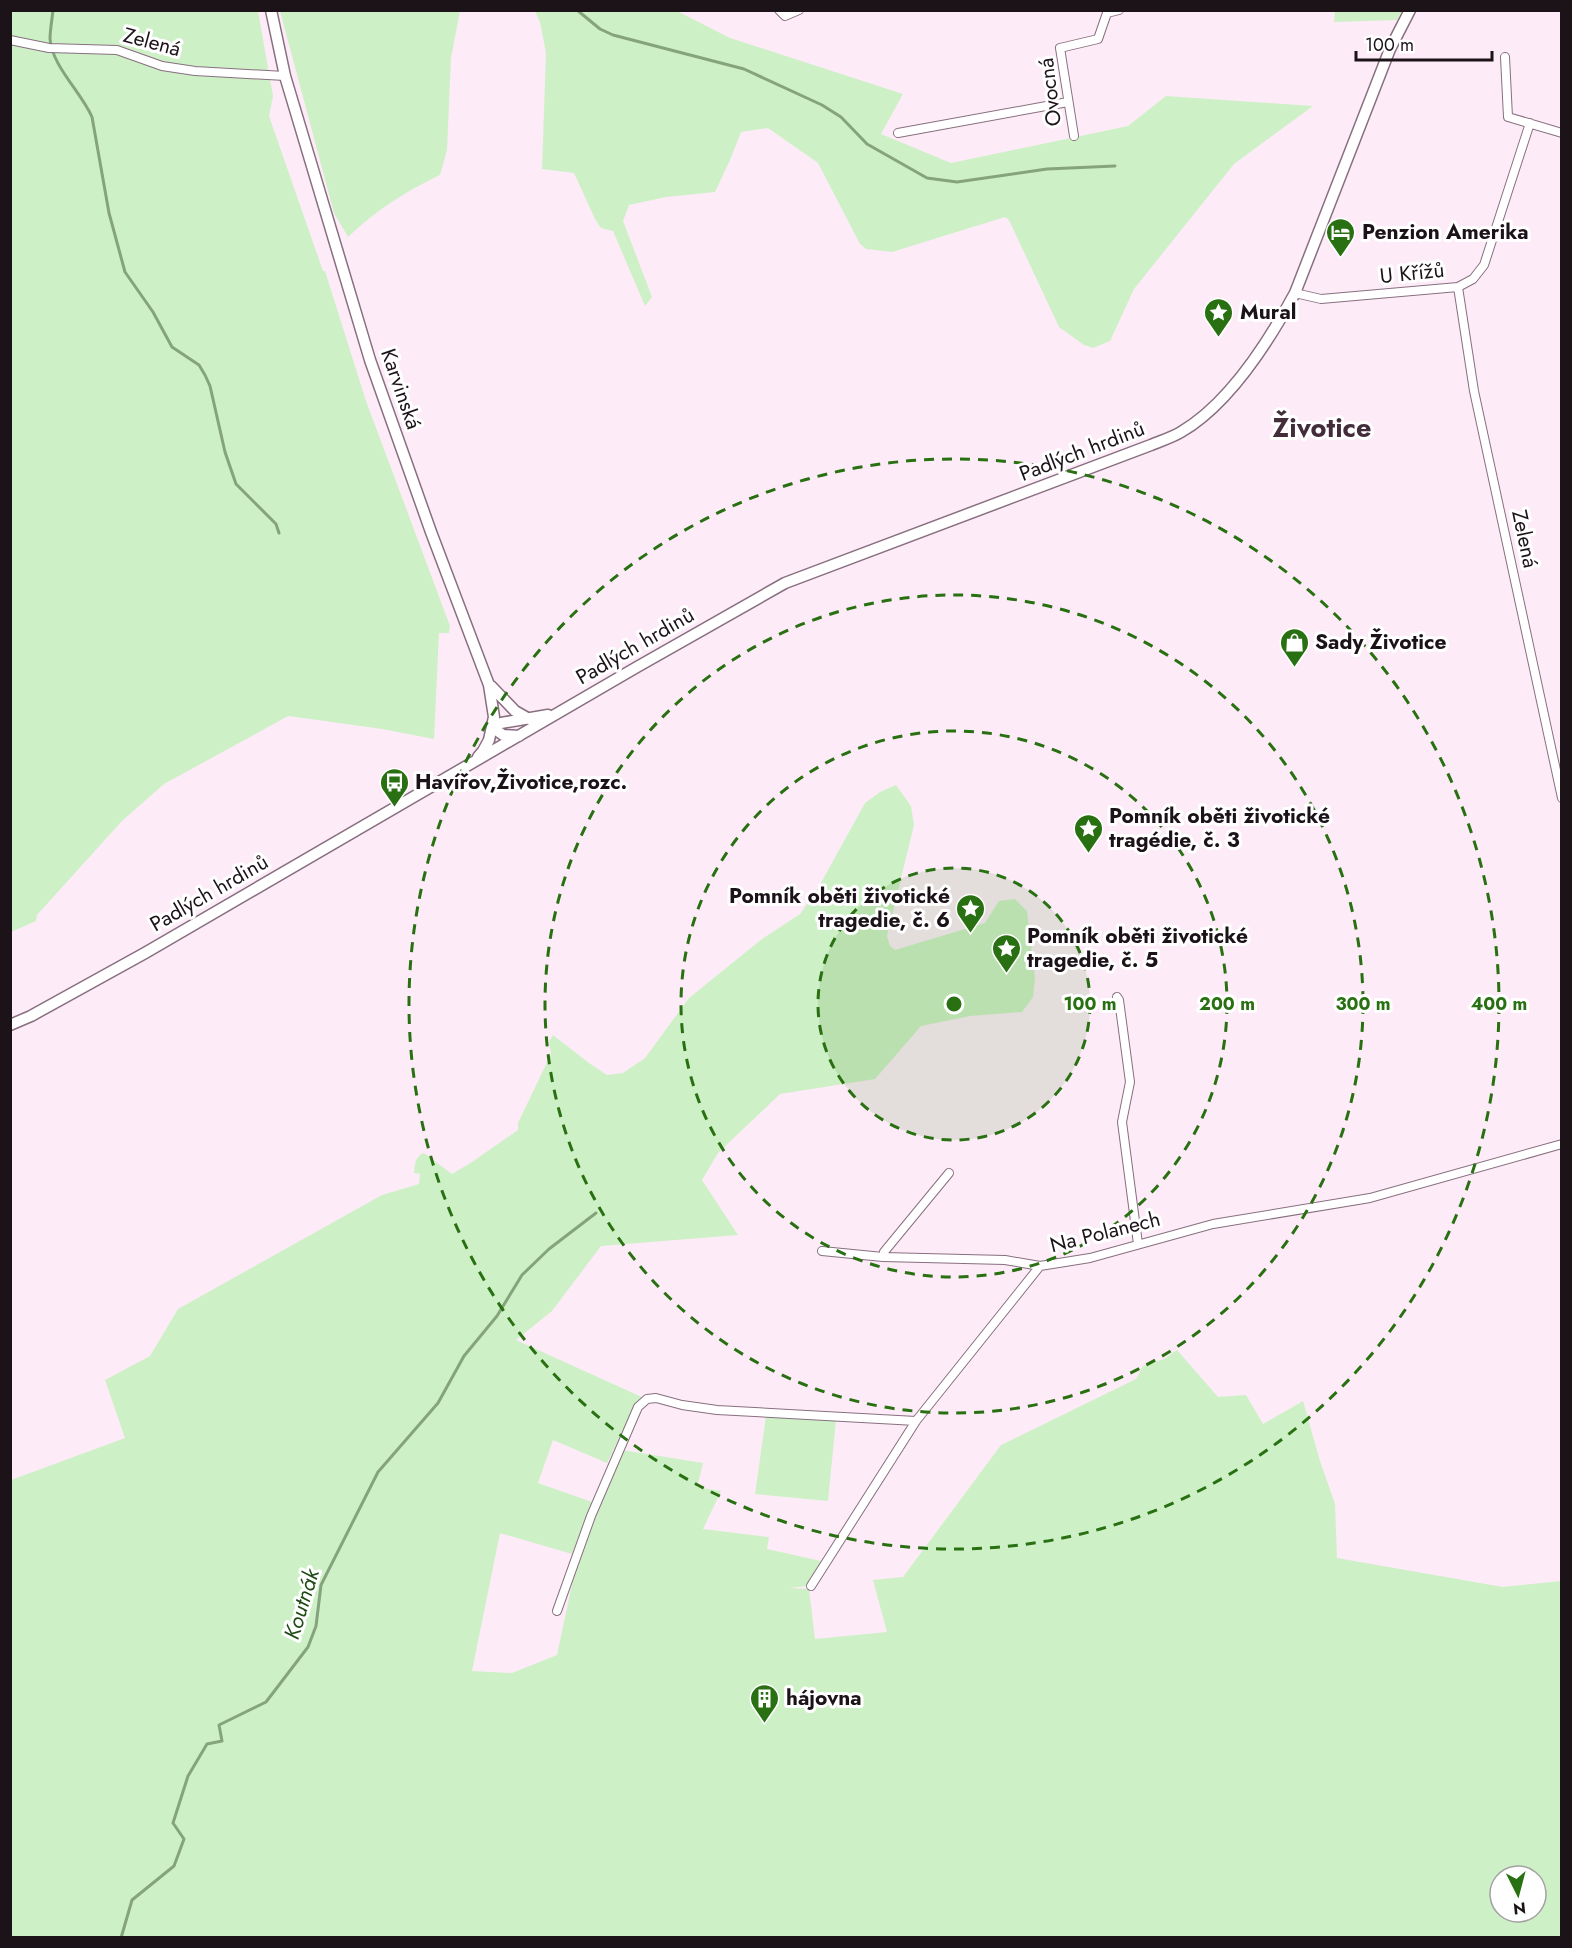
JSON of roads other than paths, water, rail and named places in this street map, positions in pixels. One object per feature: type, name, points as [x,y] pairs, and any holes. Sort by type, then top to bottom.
[{"type":"street","name":"Karvinská","points":[[271,10],[285,76],[370,360],[431,532],[489,685],[493,705],[492,727],[483,751],[465,766]]},
{"type":"street","points":[[779,10],[785,16],[799,10]]},
{"type":"street","name":"Ovocná","points":[[1074,136],[1060,48],[1098,39],[1107,13],[1119,10]]},
{"type":"street","name":"Padlých hrdinů","points":[[10,1025],[31,1016],[145,953],[785,583],[1179,433],[1213,409],[1275,327],[1295,293],[1390,49],[1410,10]]},
{"type":"street","name":"Zelená","points":[[10,40],[50,48],[117,50],[162,66],[195,71],[285,76]]},
{"type":"street","points":[[1505,57],[1509,117],[1562,133]]},
{"type":"street","points":[[897,133],[1068,102]]},
{"type":"street","name":"U Křížů","points":[[1295,293],[1321,299],[1458,287],[1473,279],[1484,265],[1530,123]]},
{"type":"street","name":"Zelená","points":[[1458,287],[1474,391],[1562,798]]},
{"type":"street","points":[[489,685],[515,711],[529,719]]},
{"type":"street","name":"Padlých hrdinů","points":[[492,727],[501,723],[557,713]]},
{"type":"street","points":[[492,727],[503,735],[519,736]]},
{"type":"street","points":[[1117,997],[1130,1082],[1122,1122],[1138,1244]]},
{"type":"street","name":"Na Polanech","points":[[811,1586],[916,1420],[1040,1266],[1090,1258],[1212,1224],[1370,1198],[1562,1144]]},
{"type":"street","points":[[883,1257],[884,1252],[949,1173]]},
{"type":"street","points":[[822,1251],[883,1257],[1005,1260],[1040,1266]]},
{"type":"street","points":[[557,1611],[591,1516],[638,1407],[647,1399],[656,1398],[682,1405],[717,1410],[916,1420]]},
{"type":"waterway","points":[[53,10],[50,36],[52,49],[61,69],[92,117],[109,213],[125,272],[153,312],[172,347],[199,365],[205,375],[210,386],[225,452],[236,484],[276,524],[279,533]]},
{"type":"waterway","points":[[577,10],[600,29],[613,35],[744,69],[822,105],[841,117],[867,144],[927,178],[957,182],[1047,169],[1115,166]]},
{"type":"waterway","name":"Koutnák","points":[[121,1938],[132,1900],[174,1866],[184,1839],[173,1823],[188,1776],[207,1744],[222,1741],[219,1725],[266,1702],[308,1647],[316,1626],[321,1585],[378,1472],[438,1403],[464,1356],[497,1316],[522,1275],[549,1249],[596,1213]]},
{"type":"place","name":"Penzion Amerika","points":[[1341,258]]},
{"type":"place","name":"Mural","points":[[1219,338]]},
{"type":"place","name":"Sady Životice","points":[[1294,668]]},
{"type":"place","name":"Havířov,Životice,rozc.","points":[[394,808]]},
{"type":"place","name":"Pomník oběti životické tragédie, č. 3","points":[[1088,854]]},
{"type":"place","name":"Pomník oběti životické tragedie, č. 6","points":[[971,934]]},
{"type":"place","name":"Pomník oběti životické tragedie, č. 5","points":[[1006,974]]},
{"type":"place","name":"hájovna","points":[[765,1724]]},
{"type":"district","name":"Životice","points":[[1322,428]]}]
